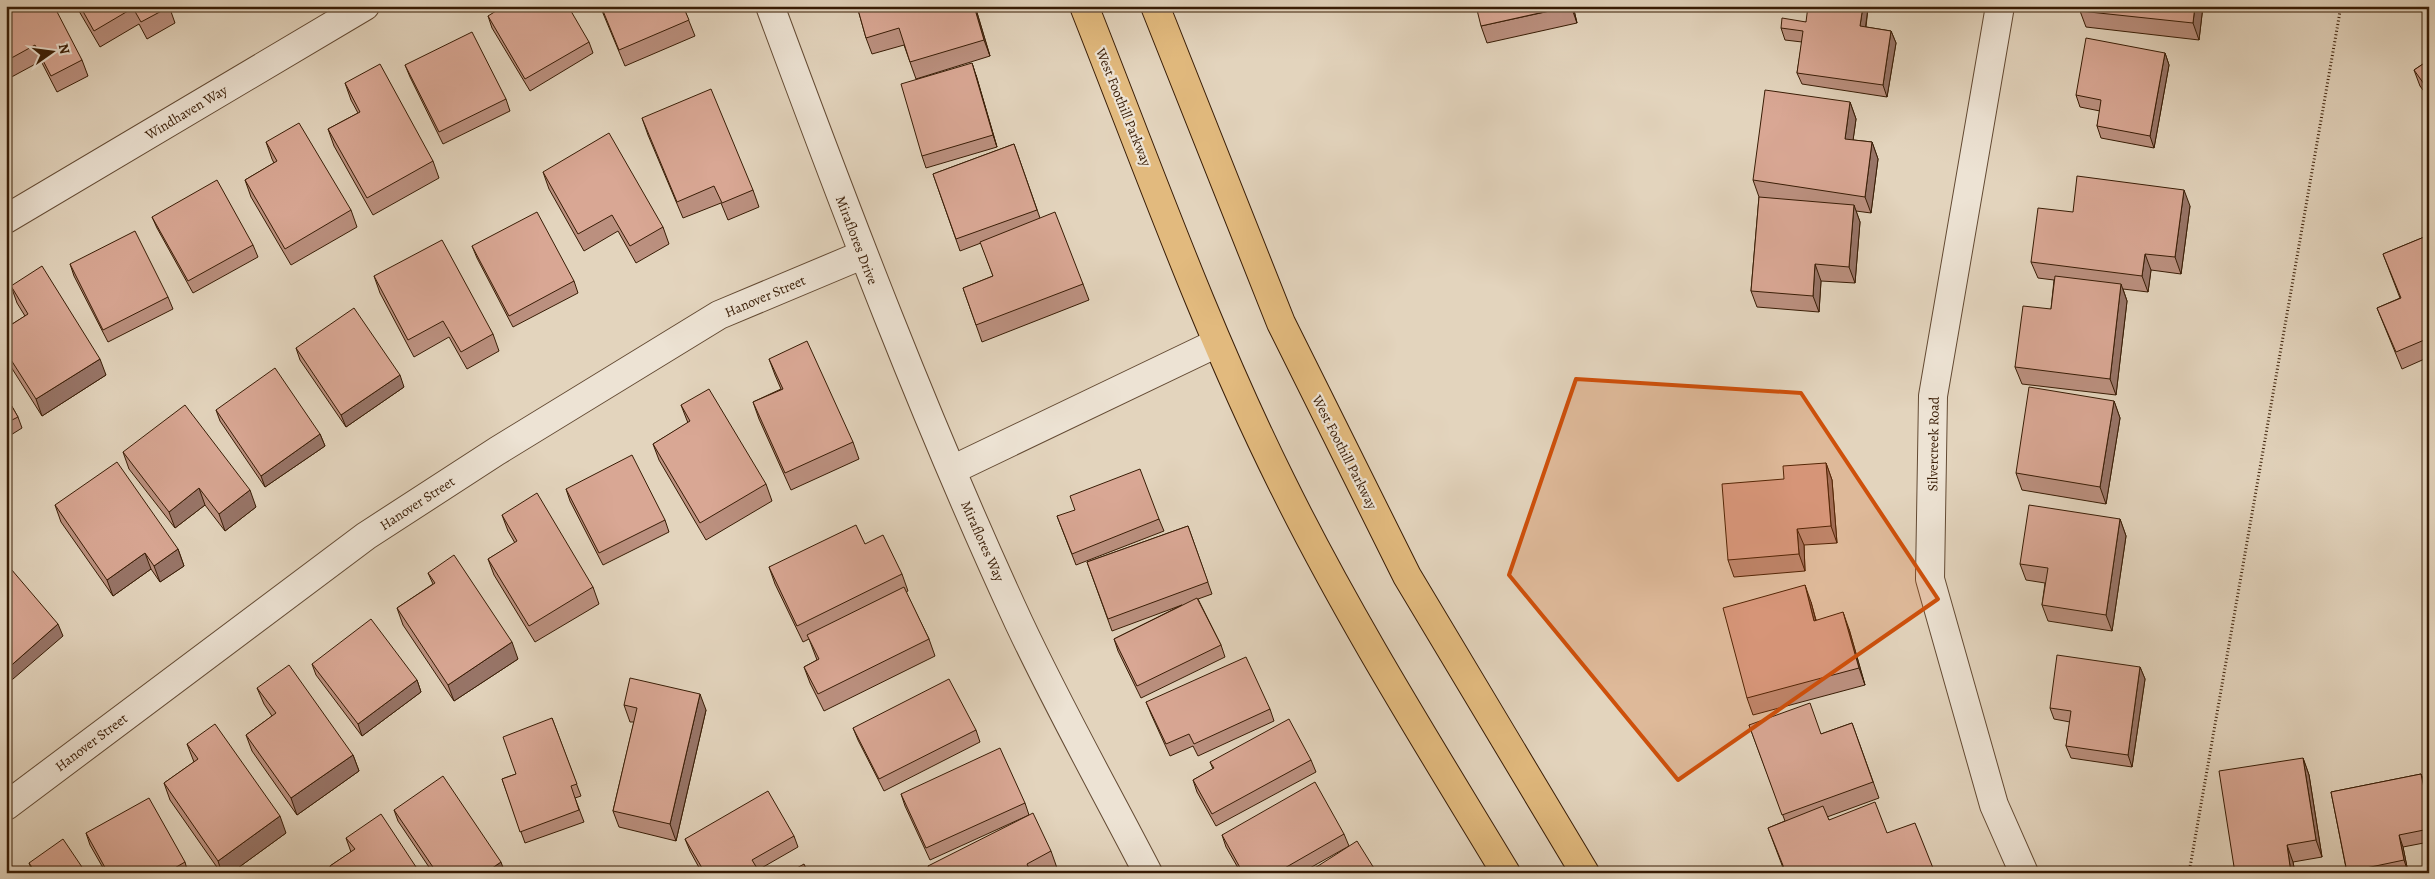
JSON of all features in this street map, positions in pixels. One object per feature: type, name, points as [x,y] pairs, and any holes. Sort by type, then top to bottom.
[{"type":"main road","name":"West Foothill Parkway","points":[[1084,6],[1217,343],[1281,481],[1347,610],[1506,873]]},
{"type":"main road","name":"West Foothill Parkway","points":[[1155,6],[1290,340],[1408,576],[1585,873]]},
{"type":"street","name":"Windhaven Way","points":[[6,218],[365,6]]},
{"type":"street","name":"Miraflores Drive","points":[[770,6],[862,255],[952,470]]},
{"type":"street","name":"Silvercreek Road","points":[[2000,6],[1933,396],[1930,579],[1994,805],[2024,873]]},
{"type":"street","name":"Hanover Street","points":[[6,806],[366,536],[481,462],[720,315],[862,255]]},
{"type":"street","points":[[952,470],[1217,343]]},
{"type":"street","name":"Miraflores Way","points":[[952,470],[1020,626],[1148,873]]},
{"type":"path","points":[[2189,873],[2341,6]]},
{"type":"highlighted area","points":[[1576,379],[1801,393],[1938,599],[1678,780],[1509,575]]},
{"type":"building","points":[[6,6],[54,6],[82,60],[51,76],[35,45],[6,61]]},
{"type":"building","points":[[80,6],[169,7],[141,22],[133,8],[94,31]]},
{"type":"building","points":[[504,6],[568,6],[589,42],[525,79],[488,16]]},
{"type":"building","points":[[601,6],[683,6],[689,20],[619,50]]},
{"type":"building","points":[[857,6],[974,6],[984,40],[910,62],[899,28],[866,38]]},
{"type":"building","points":[[1476,6],[1571,6],[1481,26]]},
{"type":"building","points":[[1808,6],[1863,6],[1860,26],[1891,31],[1883,85],[1797,73],[1803,31],[1781,28],[1782,18],[1806,22]]},
{"type":"building","points":[[2080,6],[2195,6],[2193,23],[2080,11]]},
{"type":"building","points":[[472,32],[506,99],[439,132],[405,65]]},
{"type":"building","points":[[2086,38],[2165,53],[2150,136],[2097,126],[2101,100],[2076,95]]},
{"type":"building","points":[[2429,60],[2429,91],[2414,70]]},
{"type":"building","points":[[972,63],[993,135],[922,156],[901,84]]},
{"type":"building","points":[[380,64],[433,161],[367,198],[328,129],[360,112],[345,83]]},
{"type":"building","points":[[711,89],[753,190],[722,203],[714,186],[677,202],[642,118]]},
{"type":"building","points":[[1765,90],[1850,102],[1845,139],[1872,142],[1865,197],[1753,180]]},
{"type":"building","points":[[299,123],[351,210],[285,249],[245,180],[277,161],[266,142]]},
{"type":"building","points":[[609,133],[663,227],[630,246],[612,215],[578,234],[543,172]]},
{"type":"building","points":[[1014,144],[1037,210],[956,239],[933,174]]},
{"type":"building","points":[[2077,176],[2184,190],[2175,257],[2145,254],[2142,276],[2031,262],[2038,208],[2073,212]]},
{"type":"building","points":[[217,180],[253,245],[188,281],[152,217]]},
{"type":"building","points":[[1759,197],[1854,205],[1849,267],[1815,264],[1813,296],[1751,291]]},
{"type":"building","points":[[537,212],[574,281],[509,316],[472,246]]},
{"type":"building","points":[[1055,212],[1083,284],[976,325],[963,288],[993,276],[980,242]]},
{"type":"building","points":[[135,231],[168,297],[103,330],[70,264]]},
{"type":"building","points":[[2429,235],[2429,338],[2396,352],[2377,308],[2401,298],[2383,254]]},
{"type":"building","points":[[442,240],[493,334],[461,352],[443,321],[408,340],[374,276]]},
{"type":"building","points":[[42,266],[100,359],[36,399],[6,352],[6,328],[28,314],[11,286]]},
{"type":"building","points":[[2055,276],[2121,284],[2110,379],[2015,367],[2023,306],[2051,309]]},
{"type":"building","points":[[354,308],[400,375],[341,415],[296,348]]},
{"type":"building","points":[[807,341],[853,442],[785,473],[753,402],[783,389],[769,359]]},
{"type":"building","points":[[275,368],[320,434],[261,476],[216,410]]},
{"type":"building","points":[[2029,387],[2114,401],[2100,487],[2016,473]]},
{"type":"building","points":[[709,389],[766,484],[700,523],[653,444],[690,421],[681,405]]},
{"type":"building","points":[[6,396],[18,417],[6,423]]},
{"type":"building","points":[[185,405],[250,490],[219,514],[199,488],[169,512],[123,452]]},
{"type":"building","points":[[632,455],[665,520],[599,553],[566,489]]},
{"type":"building","points":[[117,462],[178,549],[154,566],[145,553],[107,580],[55,505]]},
{"type":"building","points":[[1826,463],[1831,526],[1797,529],[1799,554],[1728,560],[1722,484],[1784,479],[1783,466]]},
{"type":"building","points":[[1140,469],[1159,519],[1072,554],[1057,516],[1075,510],[1070,496]]},
{"type":"building","points":[[537,493],[593,587],[529,626],[488,559],[517,541],[502,515]]},
{"type":"building","points":[[2029,505],[2120,519],[2106,615],[2042,605],[2048,568],[2020,564]]},
{"type":"building","points":[[856,525],[865,544],[883,535],[902,574],[797,626],[769,567]]},
{"type":"building","points":[[1188,526],[1208,582],[1108,619],[1087,562]]},
{"type":"building","points":[[454,555],[512,642],[448,685],[397,608],[435,583],[428,573]]},
{"type":"building","points":[[11,569],[58,624],[6,670],[6,574]]},
{"type":"building","points":[[1805,585],[1814,621],[1843,612],[1859,668],[1747,698],[1723,608]]},
{"type":"building","points":[[904,587],[929,639],[818,694],[804,667],[819,659],[807,635]]},
{"type":"building","points":[[1197,598],[1221,645],[1137,686],[1114,639]]},
{"type":"building","points":[[371,619],[417,680],[358,724],[312,664]]},
{"type":"building","points":[[2057,655],[2140,667],[2128,755],[2066,746],[2071,711],[2050,708]]},
{"type":"building","points":[[1246,657],[1270,709],[1194,744],[1189,734],[1166,744],[1146,702]]},
{"type":"building","points":[[289,665],[353,755],[291,798],[246,735],[276,713],[257,688]]},
{"type":"building","points":[[630,678],[700,694],[670,824],[613,811],[637,708],[624,705]]},
{"type":"building","points":[[949,679],[976,730],[879,779],[853,728]]},
{"type":"building","points":[[1810,703],[1821,734],[1852,723],[1873,782],[1782,815],[1749,725]]},
{"type":"building","points":[[552,718],[577,784],[571,786],[579,810],[520,832],[502,779],[516,774],[503,737]]},
{"type":"building","points":[[1289,719],[1311,760],[1212,814],[1193,780],[1214,768],[1210,762]]},
{"type":"building","points":[[215,724],[280,816],[218,861],[164,783],[198,759],[187,744]]},
{"type":"building","points":[[1000,748],[1025,803],[926,848],[901,794]]},
{"type":"building","points":[[2303,758],[2316,840],[2287,845],[2291,873],[2235,873],[2219,771]]},
{"type":"building","points":[[2421,774],[2429,811],[2429,829],[2399,835],[2404,860],[2347,872],[2331,792]]},
{"type":"building","points":[[443,776],[501,862],[485,873],[437,873],[394,810]]},
{"type":"building","points":[[1315,782],[1344,834],[1276,873],[1243,873],[1222,835]]},
{"type":"building","points":[[768,791],[794,836],[752,860],[760,873],[705,873],[685,839]]},
{"type":"building","points":[[149,798],[185,862],[166,873],[108,873],[86,833]]},
{"type":"building","points":[[1875,802],[1887,833],[1915,823],[1935,873],[1786,873],[1768,828],[1823,806],[1829,820]]},
{"type":"building","points":[[1033,813],[1051,851],[1027,864],[1031,873],[932,873],[928,866]]},
{"type":"building","points":[[381,814],[420,873],[334,873],[330,866],[355,849],[346,838]]},
{"type":"building","points":[[63,839],[86,873],[36,873],[29,863]]},
{"type":"building","points":[[1357,841],[1377,873],[1307,873]]},
{"type":"building","points":[[804,864],[808,873],[788,873]]}]
